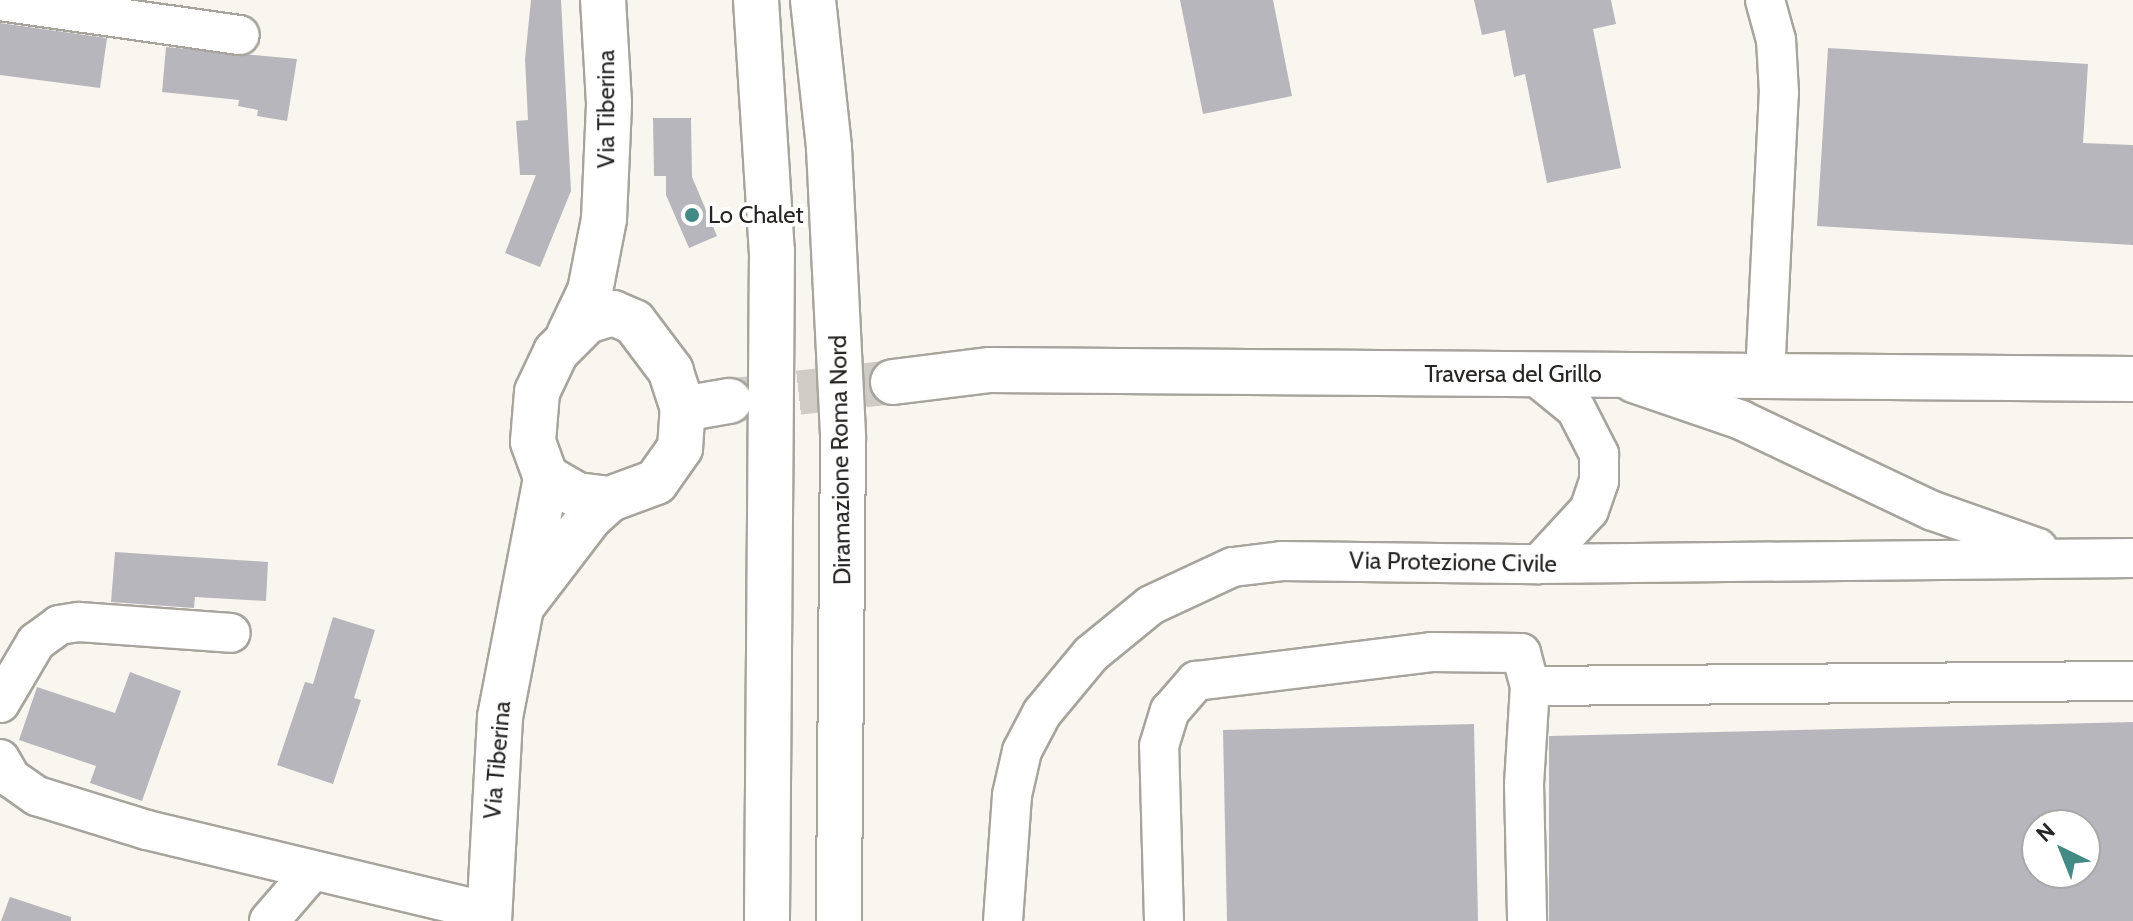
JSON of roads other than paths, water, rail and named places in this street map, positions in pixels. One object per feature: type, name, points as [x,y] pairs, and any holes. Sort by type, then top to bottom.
[{"type":"main road","name":"Via Tiberina","points":[[569,335],[602,314],[622,314],[634,322],[671,371],[683,409],[680,448],[665,473],[643,490],[610,499],[577,495],[546,477],[534,452],[534,408],[545,372],[569,335],[590,291],[604,219],[609,91],[603,0]]},
{"type":"main road","points":[[756,0],[769,140],[773,298],[767,921]]},
{"type":"main road","name":"Diramazione Roma Nord","points":[[813,0],[829,148],[843,439],[839,921]]},
{"type":"main road","name":"Via Tiberina","points":[[604,219],[634,322]]},
{"type":"main road","name":"Traversa del Grillo","points":[[893,382],[990,370],[2133,379]]},
{"type":"main road","points":[[683,409],[729,401]]},
{"type":"main road","name":"Via Tiberina","points":[[489,917],[495,755],[503,690],[525,602],[546,477]]},
{"type":"main road","name":"Via Tiberina","points":[[525,602],[561,548],[610,499]]},
{"type":"street","points":[[1765,0],[1776,40],[1779,93],[1765,376]]},
{"type":"street","points":[[0,1],[240,35]]},
{"type":"street","points":[[1533,374],[1583,418],[1598,447],[1600,463],[1589,510],[1539,564]]},
{"type":"street","points":[[1595,375],[1677,395],[1966,525],[2079,559]]},
{"type":"street","name":"Via Protezione Civile","points":[[1003,921],[1012,795],[1030,733],[1078,667],[1151,605],[1203,577],[1263,562],[1539,564],[2133,558]]},
{"type":"street","points":[[0,703],[36,642],[59,625],[79,622],[231,633]]},
{"type":"street","points":[[1164,921],[1159,746],[1170,711],[1196,681],[1431,652],[1521,653],[1530,686],[1524,784],[1527,921]]},
{"type":"street","points":[[1530,686],[2133,681]]},
{"type":"street","points":[[0,759],[11,778],[37,796],[147,830],[489,917]]},
{"type":"street","points":[[269,921],[313,870]]},
{"type":"tunnel","points":[[733,400],[893,382]]},
{"type":"place","name":"Lo Chalet","points":[[692,215]]}]
